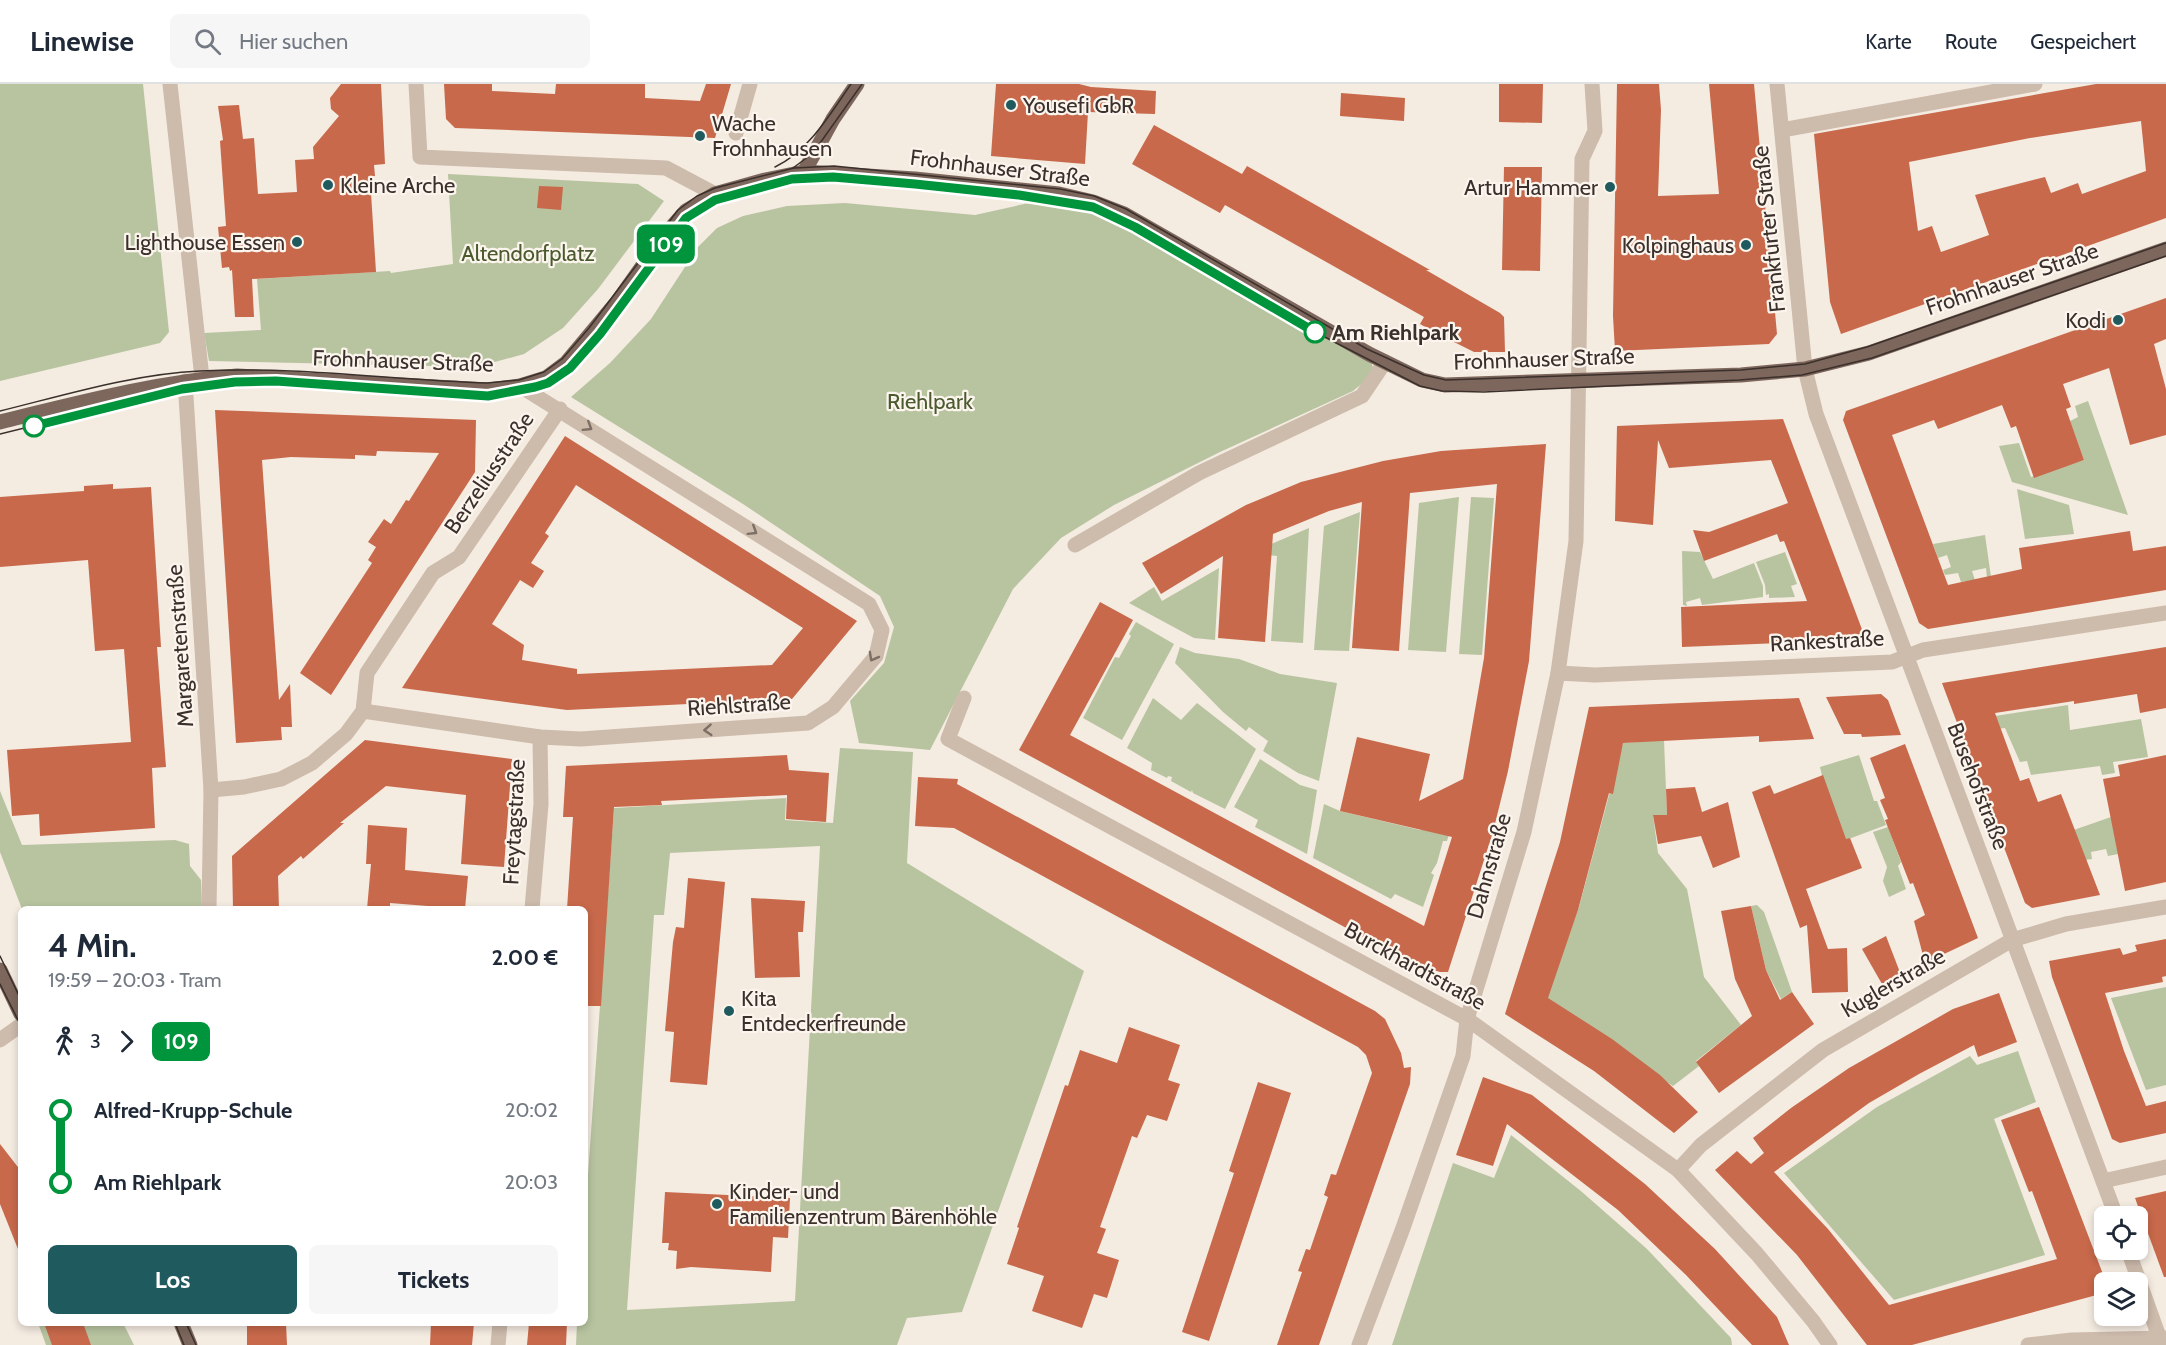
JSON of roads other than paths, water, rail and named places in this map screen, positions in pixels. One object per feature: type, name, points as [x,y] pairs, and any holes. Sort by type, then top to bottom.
[{"type":"main road","points":[[804,172],[833,119],[857,84]]},
{"type":"main road","name":"Frohnhauser Straße","points":[[0,422],[139,389],[202,378],[237,376],[489,390],[520,386],[546,378],[566,363],[617,302],[686,211],[715,194],[804,172],[924,180],[1059,194],[1093,202],[1124,214],[1385,362],[1422,380],[1445,386],[1741,375],[1805,369],[1869,352],[2166,249]]},
{"type":"main road","points":[[0,970],[18,1008]]},
{"type":"main road","points":[[182,1326],[190,1345]]},
{"type":"street","points":[[170,84],[202,378]]},
{"type":"street","points":[[416,84],[420,157],[666,168],[715,194]]},
{"type":"street","points":[[736,133],[750,84]]},
{"type":"street","name":"Dahnstraße","points":[[1359,1345],[1403,1228],[1462,1056],[1467,1019],[1524,832],[1558,673],[1576,541],[1582,159],[1595,131],[1592,84]]},
{"type":"street","name":"Frankfurter Straße","points":[[1777,84],[1805,369]]},
{"type":"street","points":[[1782,130],[2035,84]]},
{"type":"street","points":[[1075,545],[1198,473],[1362,396],[1385,362]]},
{"type":"street","name":"Busehofstraße","points":[[1805,369],[1816,414],[1905,657],[2112,1206]]},
{"type":"street","name":"Margaretenstraße","points":[[186,381],[211,790],[209,906]]},
{"type":"street","name":"Riehlstraße","points":[[363,711],[540,737],[581,739],[807,723],[833,707],[876,656],[882,630],[869,604],[520,386]]},
{"type":"street","name":"Berzeliusstraße","points":[[363,711],[367,673],[433,573],[459,557],[560,409]]},
{"type":"street","name":"Rankestraße","points":[[1558,673],[1595,675],[1892,662],[1923,650],[2166,613]]},
{"type":"street","name":"Burckhardtstraße","points":[[964,698],[948,739],[1467,1019],[1678,1170],[1756,1254],[1813,1321],[1830,1345]]},
{"type":"street","points":[[211,790],[244,787],[281,779],[312,763],[346,734],[363,711]]},
{"type":"street","name":"Freytagstraße","points":[[532,906],[541,804],[540,737]]},
{"type":"street","name":"Kuglerstraße","points":[[1678,1170],[1701,1145],[1823,1050],[2012,940],[2066,924],[2166,907]]},
{"type":"street","points":[[0,1040],[18,1027]]},
{"type":"street","points":[[2103,1181],[2166,1167]]},
{"type":"street","points":[[2028,1345],[2072,1340],[2162,1340],[2132,1260]]},
{"type":"street","points":[[498,1345],[500,1326]]},
{"type":"tram line","points":[[775,167],[798,152],[808,142],[851,84]]},
{"type":"tram line","points":[[793,168],[813,153],[862,84]]},
{"type":"tram line","points":[[0,411],[124,381],[200,371],[272,370],[487,383],[519,380],[544,372],[562,359],[589,328],[678,210],[697,196],[715,188],[794,168],[834,166],[1060,189],[1094,196],[1126,209],[1367,349],[1424,375],[1446,380],[1741,370],[1805,364],[1867,347],[2166,243]]},
{"type":"tram line","name":"109","points":[[34,426],[182,389],[235,382],[276,381],[488,396],[522,392],[548,383],[570,368],[600,334],[686,218],[700,207],[715,200],[792,179],[833,177],[915,184],[1060,200],[1093,207],[1121,219],[1315,332]]},
{"type":"tram line","points":[[0,434],[182,389],[235,382],[275,381],[488,396],[535,388],[549,382],[579,359],[607,326],[683,220],[710,203],[739,192],[794,179],[849,178],[1009,193],[1055,200],[1099,211],[1121,219],[1315,332],[1420,386],[1442,391],[1484,392],[1802,375],[1872,358],[2166,256]]},
{"type":"tram line","points":[[0,956],[18,994]]},
{"type":"tram line","points":[[0,984],[18,1020]]},
{"type":"tram line","points":[[176,1326],[184,1345]]},
{"type":"tram line","points":[[187,1326],[196,1345]]},
{"type":"place","name":"Yousefi GbR","points":[[1011,105]]},
{"type":"place","name":"Wache Frohnhausen","points":[[700,136]]},
{"type":"place","name":"Kleine Arche","points":[[328,185]]},
{"type":"place","name":"Artur Hammer","points":[[1610,187]]},
{"type":"place","name":"Lighthouse Essen","points":[[297,242]]},
{"type":"place","name":"Kolpinghaus","points":[[1746,245]]},
{"type":"place","name":"Kodi","points":[[2118,320]]},
{"type":"place","name":"Am Riehlpark","points":[[1315,332]]},
{"type":"place","name":"Kita Entdeckerfreunde","points":[[729,1011]]},
{"type":"place","name":"Kinder- und Familienzentrum Bärenhöhle","points":[[717,1204]]},
{"type":"park label","name":"Altendorfplatz","points":[[528,253]]},
{"type":"park label","name":"Riehlpark","points":[[930,401]]}]
